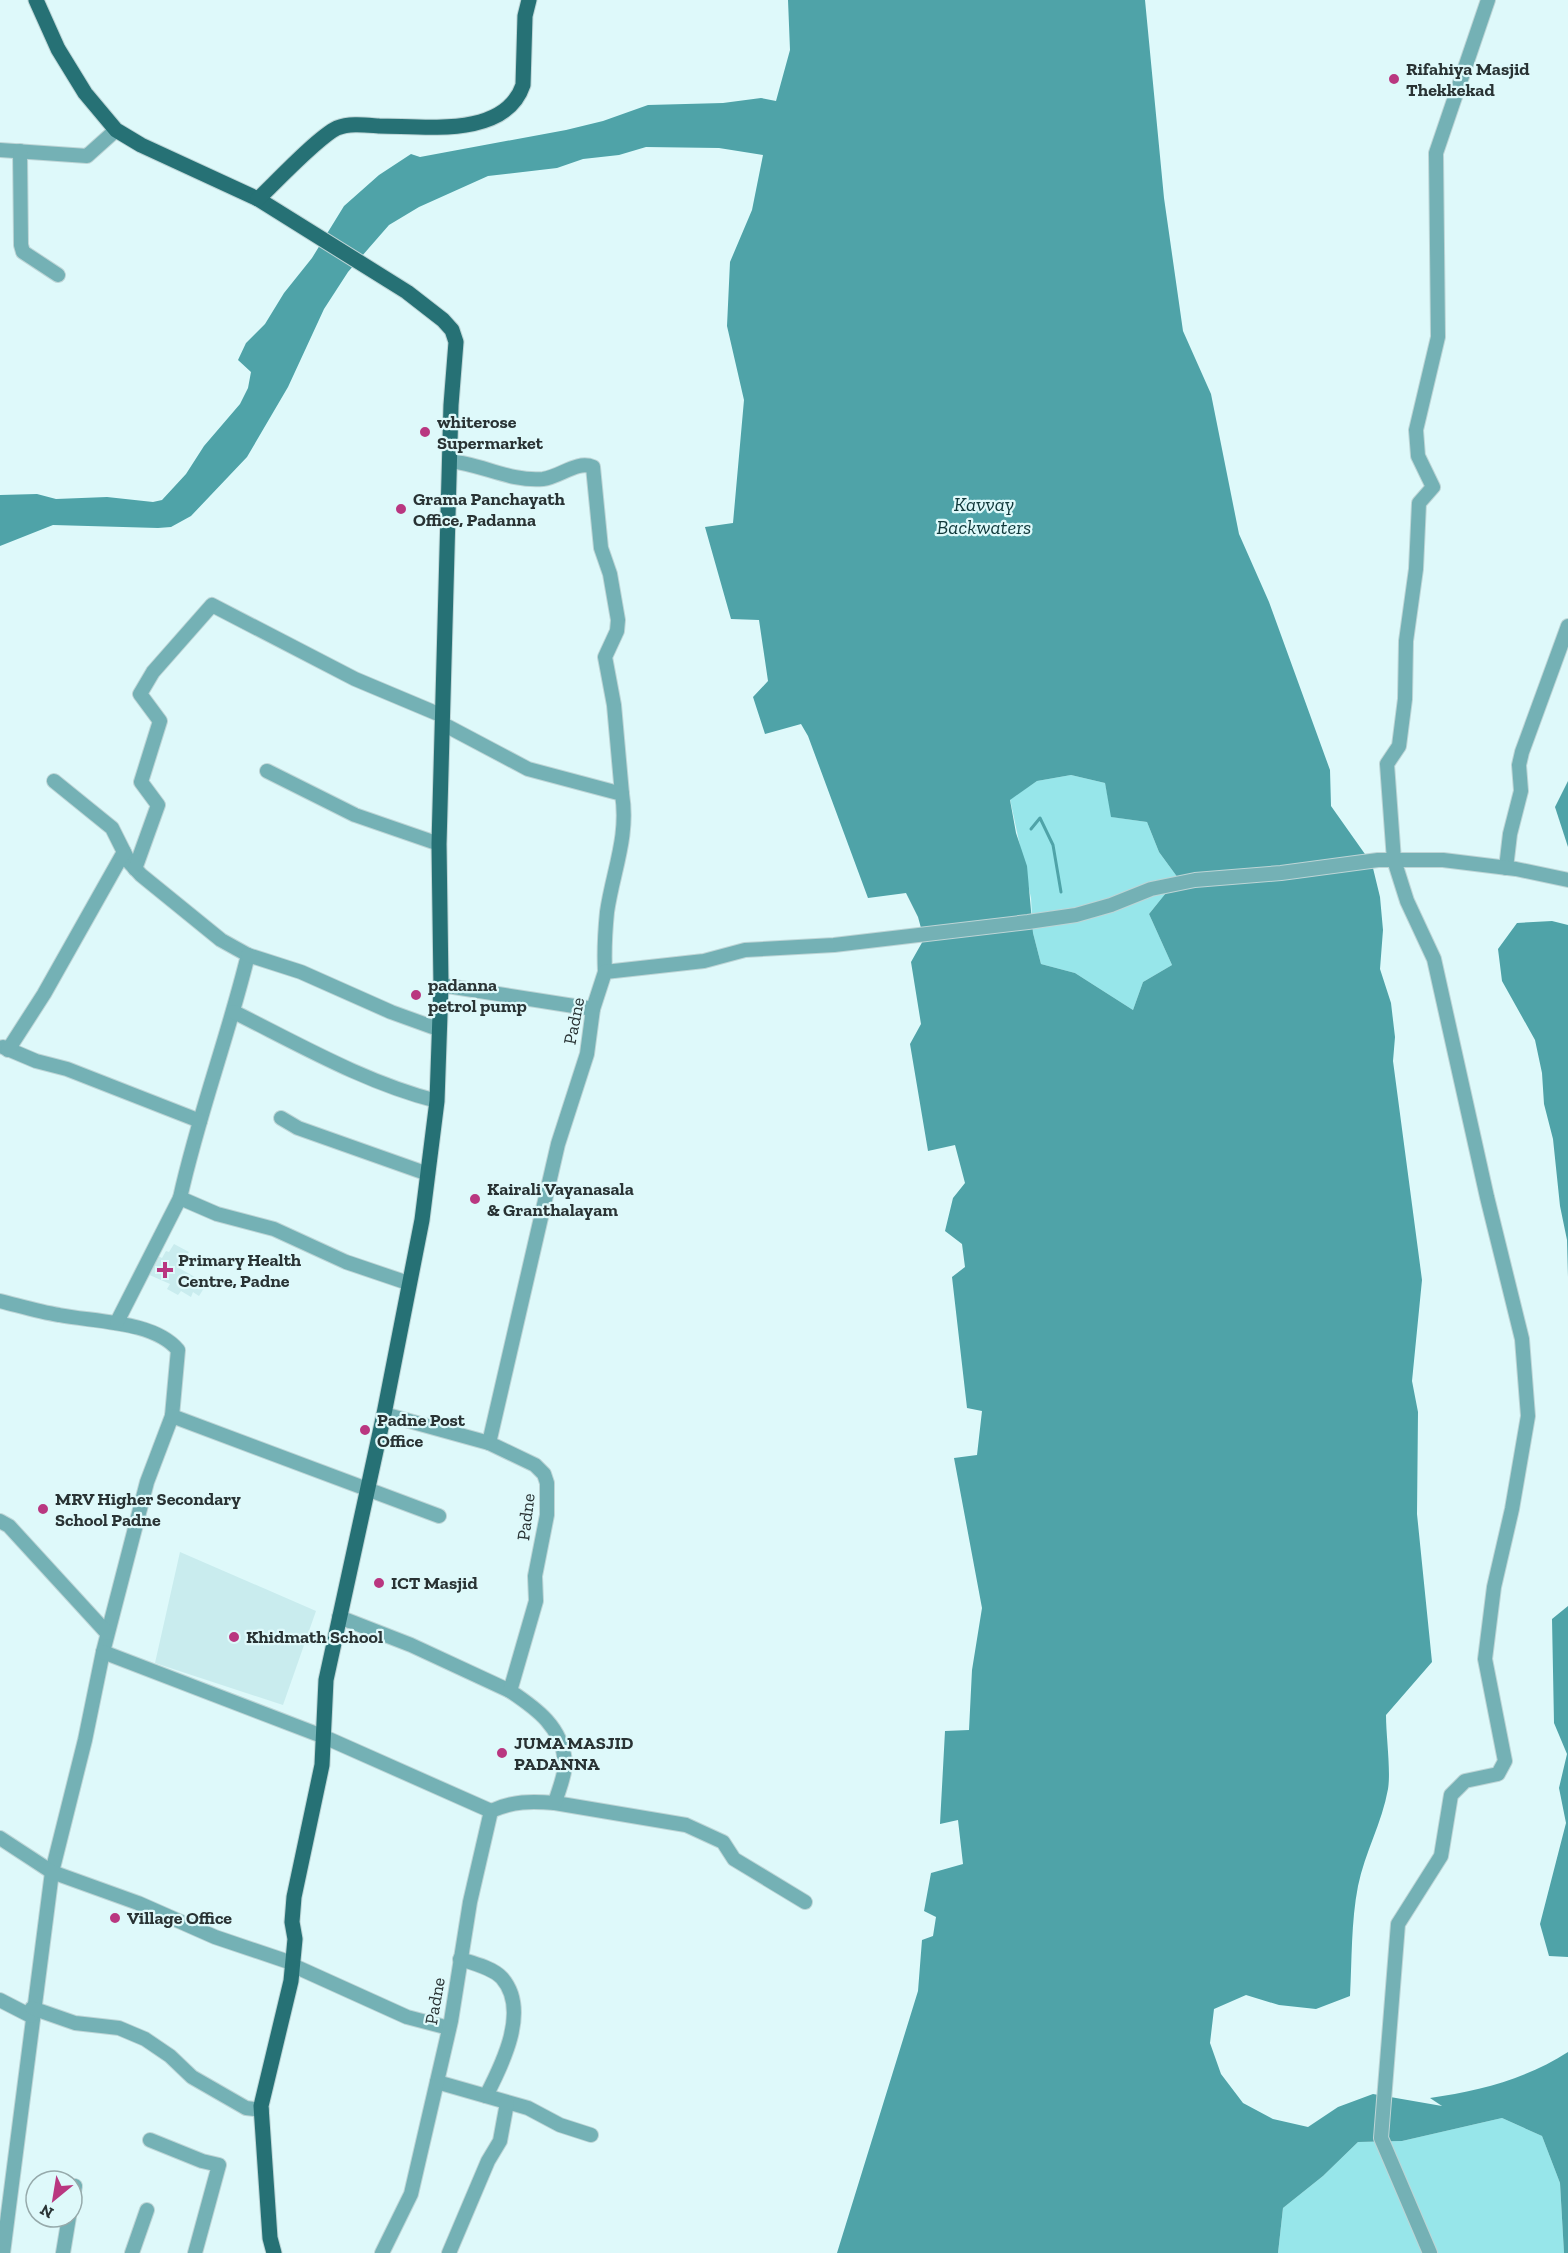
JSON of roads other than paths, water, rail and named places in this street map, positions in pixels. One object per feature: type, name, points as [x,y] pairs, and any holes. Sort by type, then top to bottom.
[{"type":"main road","points":[[36,0],[58,49],[85,93],[116,130],[141,145],[258,199],[407,292],[443,320],[452,330],[456,342],[450,461],[439,844],[441,985],[437,1101],[428,1174],[384,1414],[326,1680],[322,1765],[306,1831],[294,1897],[292,1922],[295,1940],[283,2019],[268,2070],[262,2110],[270,2238],[274,2253]]},
{"type":"main road","points":[[258,199],[337,128],[356,125],[457,127],[484,122],[510,106],[520,95],[523,85],[525,16],[529,0]]},
{"type":"street","points":[[1430,2253],[1381,2138],[1398,1924],[1441,1856],[1451,1795],[1465,1781],[1498,1774],[1505,1761],[1485,1659],[1494,1587],[1512,1509],[1528,1416],[1522,1338],[1487,1197],[1434,959],[1407,901],[1394,860],[1387,764],[1399,746],[1405,699],[1406,641],[1416,569],[1419,503],[1433,487],[1418,456],[1416,430],[1438,337],[1436,153],[1488,0]]},
{"type":"street","points":[[0,150],[87,156],[116,130]]},
{"type":"street","points":[[20,151],[23,252],[58,275]]},
{"type":"street","name":"Padne","points":[[450,461],[462,462],[494,472],[540,479],[553,477],[578,466],[592,467],[596,478],[601,548],[610,574],[618,620],[617,631],[605,657],[614,705],[625,813],[623,845],[607,912],[605,972],[593,1009],[587,1054],[558,1144],[489,1443],[535,1465],[544,1474],[547,1483],[547,1515],[535,1576],[536,1602],[510,1691]]},
{"type":"street","points":[[135,869],[158,805],[141,782],[160,721],[140,694],[153,672],[212,605],[355,679],[443,720],[528,768],[622,794]]},
{"type":"street","points":[[1506,868],[1510,834],[1521,791],[1519,765],[1522,752],[1568,626]]},
{"type":"street","points":[[267,771],[355,815],[439,844]]},
{"type":"street","points":[[54,781],[112,828],[135,869],[221,940],[248,955],[301,972],[391,1012],[438,1029]]},
{"type":"street","points":[[124,852],[44,994],[4,1048],[36,1062],[67,1069],[200,1121]]},
{"type":"street","points":[[605,972],[704,961],[745,950],[880,940],[1076,915],[1112,905],[1151,889],[1195,880],[1281,873],[1378,860],[1443,860],[1506,868],[1568,880]]},
{"type":"street","points":[[117,1322],[180,1198],[200,1121],[234,1012],[248,955]]},
{"type":"street","points":[[441,985],[593,1009]]},
{"type":"street","points":[[234,1012],[339,1064],[408,1094],[437,1101]]},
{"type":"street","points":[[281,1118],[298,1128],[428,1174]]},
{"type":"street","points":[[180,1198],[217,1214],[274,1229],[346,1262],[408,1283]]},
{"type":"street","points":[[0,1300],[56,1315],[117,1322],[169,1339],[178,1350],[172,1416],[147,1482],[103,1652],[85,1740],[52,1872],[32,2012],[27,2076],[12,2168],[3,2253]]},
{"type":"street","points":[[384,1414],[489,1443]]},
{"type":"street","points":[[172,1416],[439,1516]]},
{"type":"street","points":[[0,1521],[9,1526],[108,1633]]},
{"type":"street","points":[[339,1617],[411,1645],[510,1691],[543,1713],[557,1733],[565,1763],[555,1803]]},
{"type":"street","points":[[103,1652],[322,1736],[491,1811],[508,1803],[531,1801],[686,1825],[723,1842],[734,1859],[805,1902]]},
{"type":"street","name":"Padne","points":[[382,2253],[411,2194],[449,2028],[460,1959],[491,1811]]},
{"type":"street","points":[[0,1838],[52,1872],[138,1903],[215,1936],[292,1964],[407,2017],[449,2028]]},
{"type":"street","points":[[460,1959],[502,1977],[511,1993],[514,2009],[505,2052],[486,2096]]},
{"type":"street","points":[[0,2000],[32,2012],[75,2023],[119,2028],[145,2039],[170,2056],[192,2077],[246,2108],[262,2110]]},
{"type":"street","points":[[437,2082],[528,2108],[560,2125],[591,2135]]},
{"type":"street","points":[[449,2253],[488,2162],[500,2141],[507,2103]]},
{"type":"street","points":[[150,2140],[202,2161],[219,2165],[195,2253]]},
{"type":"street","points":[[132,2253],[147,2210]]},
{"type":"street","points":[[63,2253],[67,2229]]},
{"type":"water","name":"Kavvay Backwaters","points":[[788,0],[1145,0],[1164,198],[1183,331],[1211,394],[1239,534],[1269,602],[1330,770],[1331,806],[1372,864],[1380,897],[1383,930],[1380,969],[1391,1003],[1395,1037],[1393,1061],[1422,1280],[1412,1381],[1418,1412],[1417,1514],[1432,1662],[1386,1715],[1388,1789],[1358,1886],[1353,1927],[1350,1996],[1316,2009],[1279,2005],[1246,1995],[1214,2009],[1210,2043],[1221,2074],[1243,2103],[1273,2119],[1308,2127],[1338,2107],[1373,2094],[1442,2106],[1430,2098],[1466,2092],[1519,2077],[1568,2052],[1568,2253],[1564,2253],[1560,2183],[1542,2136],[1502,2118],[1402,2141],[1358,2142],[1323,2176],[1283,2208],[1278,2253],[837,2253],[918,1991],[922,1940],[933,1936],[936,1917],[924,1911],[931,1873],[963,1864],[958,1820],[940,1824],[945,1731],[969,1730],[972,1670],[982,1608],[954,1458],[977,1455],[982,1411],[967,1408],[952,1277],[965,1267],[962,1244],[945,1231],[953,1198],[965,1183],[955,1145],[928,1151],[910,1044],[921,1024],[911,962],[924,939],[918,917],[906,893],[868,898],[808,736],[801,724],[765,734],[753,697],[768,681],[759,620],[731,619],[705,527],[733,523],[744,400],[727,326],[730,262],[752,210],[763,155],[719,148],[646,147],[619,155],[583,159],[557,168],[488,176],[419,207],[389,225],[348,272],[324,309],[288,387],[247,457],[191,516],[171,527],[158,528],[53,525],[0,546],[0,495],[37,494],[56,499],[107,497],[153,502],[162,500],[186,474],[204,446],[240,404],[248,388],[251,372],[238,360],[246,343],[265,324],[284,293],[312,258],[344,206],[379,175],[411,154],[420,157],[566,130],[603,121],[648,105],[723,103],[761,98],[776,101],[790,50]],"holes":[[[1071,775],[1105,783],[1111,817],[1147,822],[1159,852],[1178,878],[1149,914],[1172,965],[1143,982],[1133,1010],[1075,973],[1041,964],[1033,933],[1027,866],[1016,833],[1010,800],[1037,781]]]},
{"type":"water","points":[[1568,781],[1568,847],[1555,807]]},
{"type":"water","points":[[1552,921],[1568,925],[1568,1277],[1567,1240],[1560,1206],[1553,1139],[1544,1104],[1542,1073],[1535,1040],[1502,981],[1498,949],[1517,923]]},
{"type":"water","points":[[1568,1606],[1568,1957],[1549,1956],[1540,1924],[1566,1823],[1559,1788],[1567,1754],[1554,1723],[1552,1619]]},
{"type":"waterway","points":[[1031,829],[1040,818],[1053,845],[1061,892]]},
{"type":"place","name":"Rifahiya Masjid Thekkekad","points":[[1394,79]]},
{"type":"place","name":"whiterose Supermarket","points":[[425,432]]},
{"type":"place","name":"Grama Panchayath Office, Padanna","points":[[401,509]]},
{"type":"place","name":"padanna petrol pump","points":[[416,995]]},
{"type":"place","name":"Kairali Vayanasala & Granthalayam","points":[[475,1199]]},
{"type":"place","name":"Primary Health Centre, Padne","points":[[165,1270]]},
{"type":"place","name":"Padne Post Office","points":[[365,1430]]},
{"type":"place","name":"MRV Higher Secondary School Padne","points":[[43,1509]]},
{"type":"place","name":"ICT Masjid","points":[[379,1583]]},
{"type":"place","name":"Khidmath School","points":[[234,1637]]},
{"type":"place","name":"JUMA MASJID PADANNA","points":[[502,1753]]},
{"type":"place","name":"Village Office","points":[[115,1918]]}]
